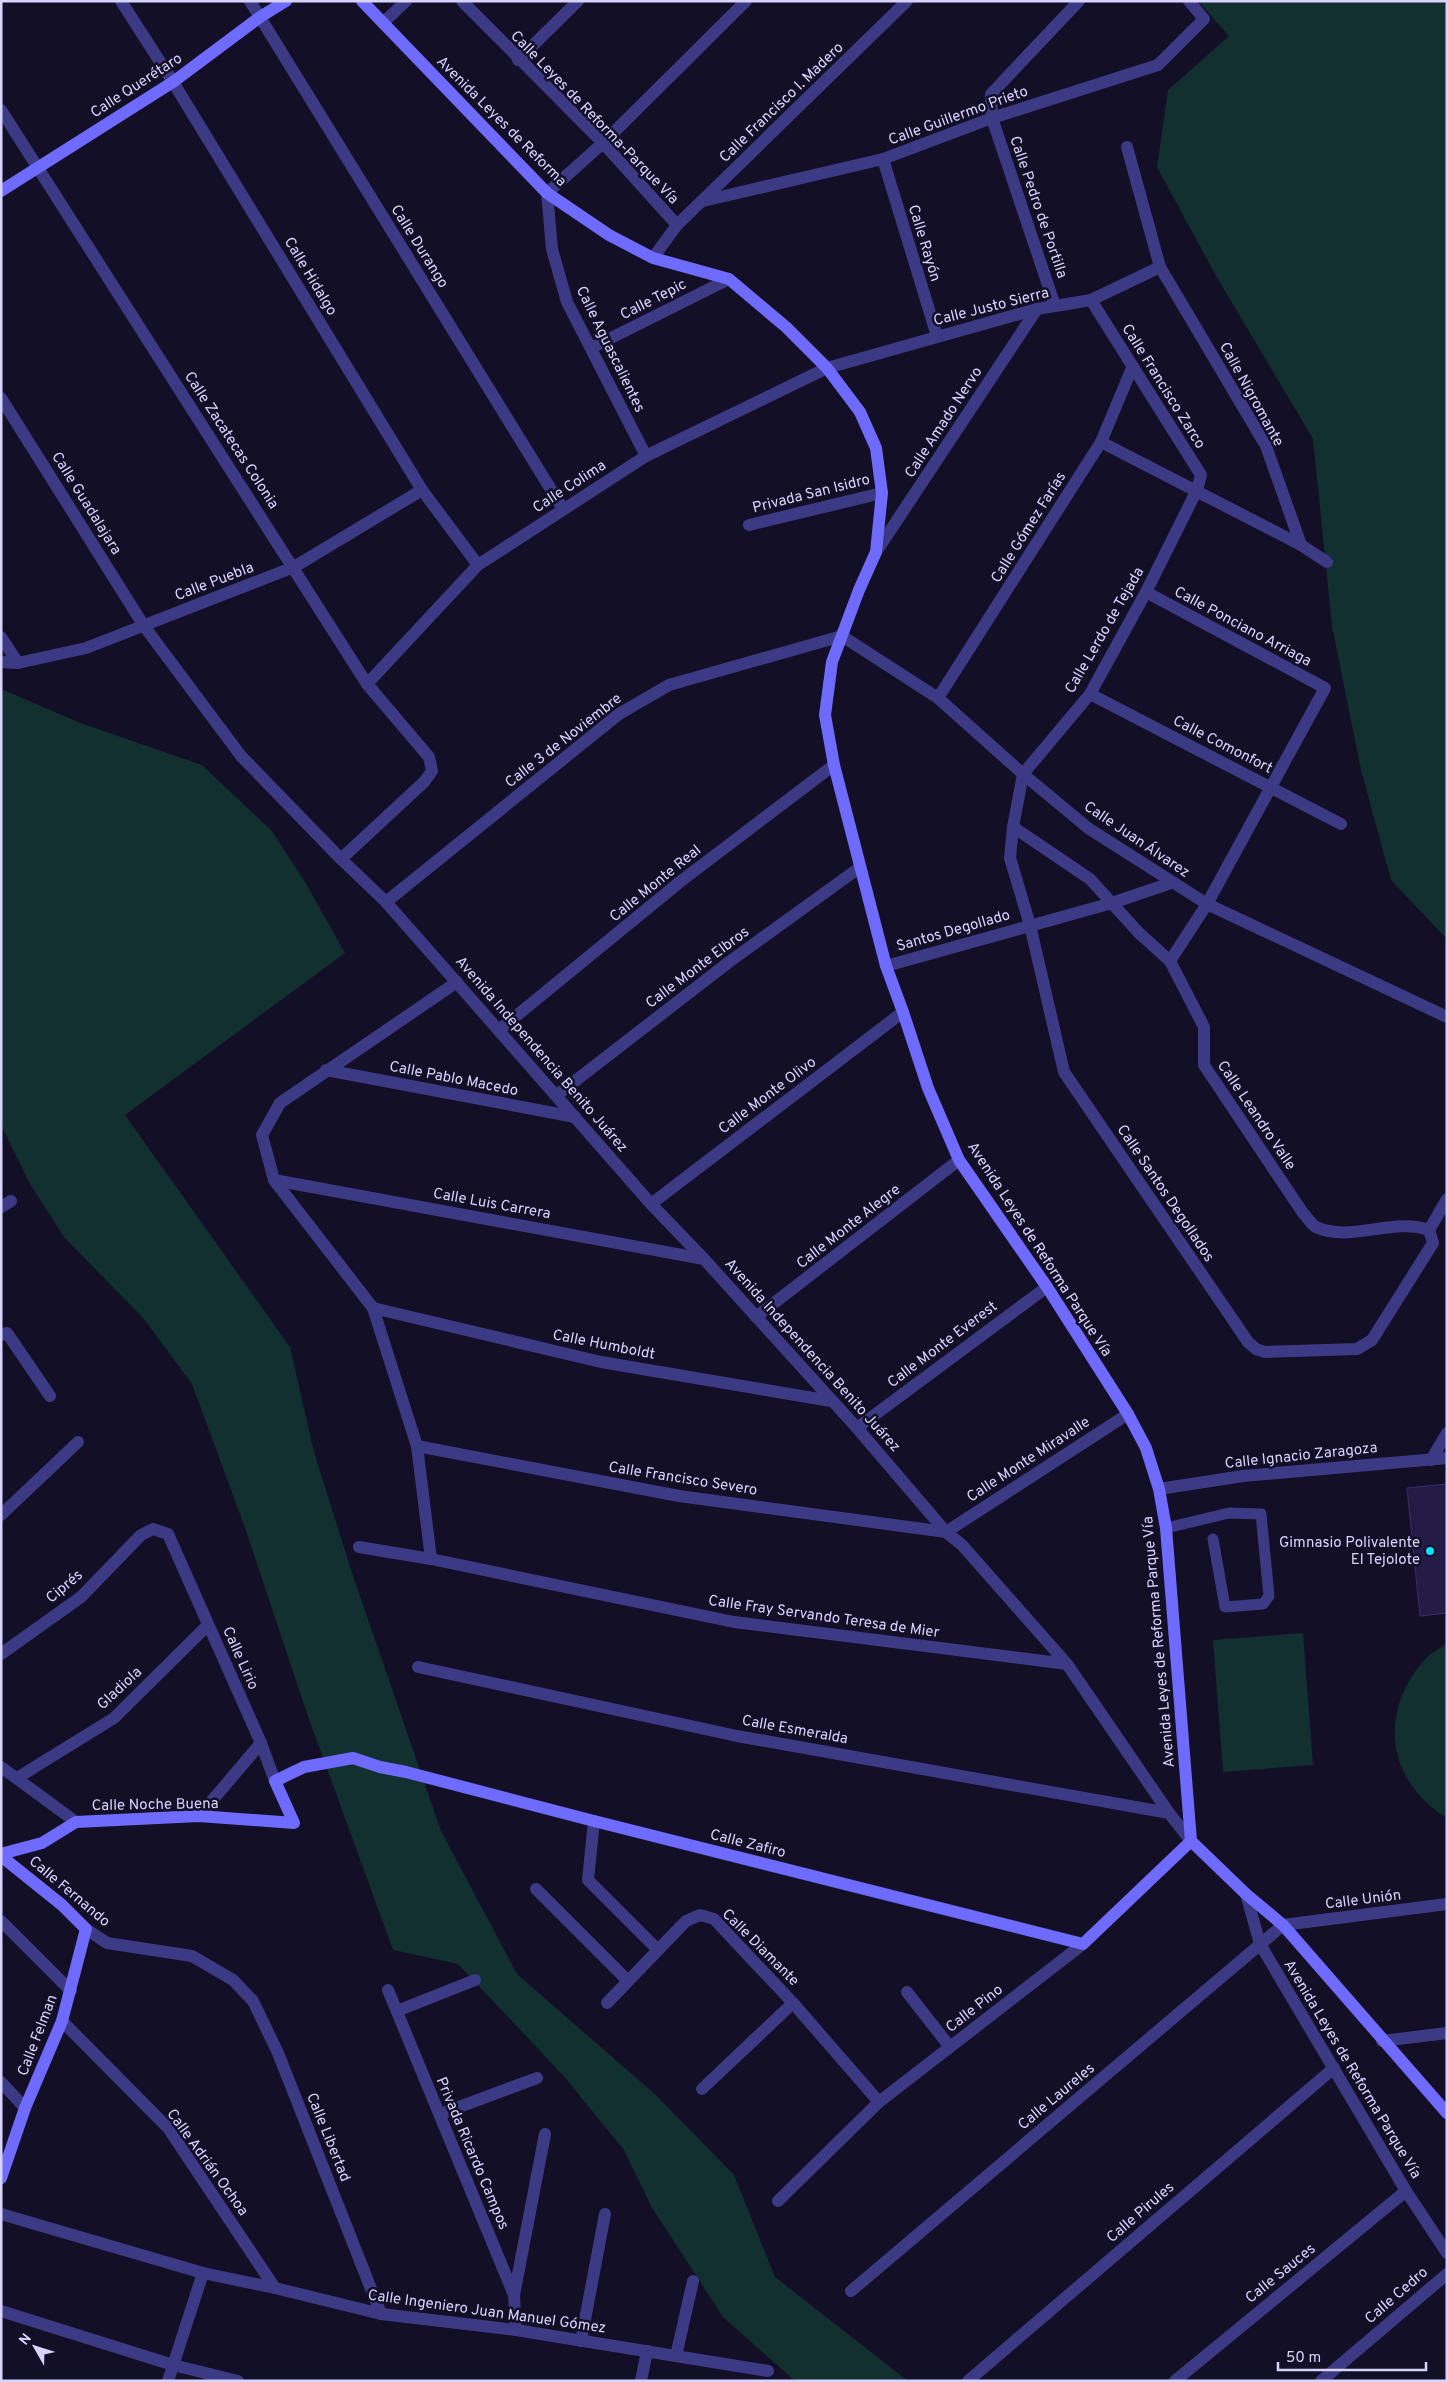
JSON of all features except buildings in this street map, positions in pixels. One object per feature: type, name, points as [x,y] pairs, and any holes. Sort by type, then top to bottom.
[{"type":"street","name":"Calle Hidalgo","points":[[121,1],[173,82],[422,490],[478,565]]},
{"type":"street","name":"Calle Durango","points":[[250,1],[563,509]]},
{"type":"street","name":"Calle Querétaro","points":[[1,191],[173,82],[260,17],[286,1]]},
{"type":"street","name":"Avenida Leyes de Reforma","points":[[362,1],[547,193],[609,235],[653,258],[688,269]]},
{"type":"street","points":[[383,23],[406,1]]},
{"type":"street","name":"Calle Leyes de Reforma-Parque Vía","points":[[462,1],[518,60],[602,143],[677,225],[653,258]]},
{"type":"street","points":[[518,60],[578,1]]},
{"type":"street","points":[[547,193],[602,143],[746,1]]},
{"type":"street","name":"Calle Francisco I. Madero","points":[[677,225],[907,1]]},
{"type":"street","name":"Calle Pedro de Portilla","points":[[1055,306],[992,118],[991,94],[1079,1]]},
{"type":"street","name":"Calle Guillermo Prieto","points":[[702,201],[883,159],[992,118],[1158,65],[1204,19],[1189,1]]},
{"type":"street","name":"Calle Zacatecas Colonia","points":[[1,110],[367,684],[428,757],[432,771],[424,782],[341,859]]},
{"type":"street","name":"Calle Nigromante","points":[[1127,147],[1160,268],[1266,446],[1300,545]]},
{"type":"street","name":"Calle Rayón","points":[[883,159],[937,336]]},
{"type":"street","name":"Calle Aguascalientes","points":[[547,193],[552,249],[567,302],[646,456]]},
{"type":"street","name":"Calle Justo Sierra","points":[[826,368],[1037,309],[1092,300],[1160,268]]},
{"type":"street","name":"Avenida Leyes de Reforma Parque Vía","points":[[688,269],[729,279],[786,327],[826,368],[860,412],[876,448],[882,493],[876,552],[832,662],[825,715],[834,766],[886,966],[928,1088],[959,1160],[1047,1287],[1128,1414],[1146,1448],[1160,1489],[1166,1528],[1191,1841]]},
{"type":"street","name":"Calle Tepic","points":[[591,348],[729,279]]},
{"type":"street","name":"Calle Francisco Zarco","points":[[1092,300],[1132,368],[1201,476],[1198,490]]},
{"type":"street","name":"Calle Amado Nervo","points":[[876,552],[1037,309]]},
{"type":"street","name":"Calle Colima","points":[[367,684],[478,565],[646,456],[826,368]]},
{"type":"street","name":"Calle Gómez Farías","points":[[938,698],[1101,442],[1132,368]]},
{"type":"street","name":"Calle Guadalajara","points":[[1,398],[144,626]]},
{"type":"street","points":[[1101,442],[1198,490],[1300,545],[1327,562]]},
{"type":"street","name":"Calle Puebla","points":[[1,662],[18,664],[86,648],[294,567],[422,490]]},
{"type":"street","name":"Calle Lerdo de Tejada","points":[[1023,774],[1090,694],[1146,592],[1198,490]]},
{"type":"street","name":"Privada San Isidro","points":[[749,525],[882,493]]},
{"type":"street","name":"Calle Ponciano Arriaga","points":[[1146,592],[1325,688],[1270,787]]},
{"type":"street","name":"Avenida Independencia Benito Juárez","points":[[144,626],[242,756],[341,859],[386,902],[651,1204],[704,1259],[857,1428],[946,1532],[962,1545],[1067,1664],[1191,1841],[1246,1894],[1283,1925],[1382,2041],[1447,2113]]},
{"type":"street","name":"Calle Juan Álvarez","points":[[842,636],[938,698],[1023,774],[1088,828],[1170,882],[1206,904],[1447,1017]]},
{"type":"street","name":"Calle 3 de Noviembre","points":[[386,902],[620,714],[669,684],[842,636]]},
{"type":"street","points":[[1,637],[18,664]]},
{"type":"street","name":"Calle Comonfort","points":[[1090,694],[1341,824]]},
{"type":"street","name":"Calle Monte Real","points":[[499,1030],[681,881],[834,766]]},
{"type":"street","name":"Calle Santos Degollados","points":[[1023,774],[1013,827],[1010,858],[1030,925],[1064,1072],[1248,1342],[1256,1349],[1266,1352],[1357,1349],[1372,1340],[1433,1243],[1429,1230],[1447,1199]]},
{"type":"street","points":[[1170,961],[1206,904],[1270,787]]},
{"type":"street","name":"Calle Leandro Valle","points":[[1013,827],[1090,879],[1139,933],[1170,961],[1204,1027],[1204,1065],[1303,1213],[1314,1226],[1334,1232],[1415,1225],[1429,1230]]},
{"type":"street","name":"Calle Monte Elbros","points":[[557,1096],[729,962],[859,868]]},
{"type":"street","name":"Santos Degollado","points":[[886,966],[1112,903],[1170,882]]},
{"type":"street","points":[[431,1558],[417,1446],[373,1308],[274,1180],[262,1135],[280,1103],[457,982]]},
{"type":"street","name":"Calle Monte Olivo","points":[[651,1204],[903,1012]]},
{"type":"street","name":"Calle Pablo Macedo","points":[[326,1070],[575,1117]]},
{"type":"street","name":"Calle Monte Alegre","points":[[756,1317],[959,1160]]},
{"type":"street","name":"Calle Luis Carrera","points":[[274,1180],[704,1259]]},
{"type":"street","name":"Calle Monte Everest","points":[[857,1428],[1047,1287]]},
{"type":"street","name":"Calle Humboldt","points":[[373,1308],[601,1362],[831,1401]]},
{"type":"street","points":[[4,1334],[50,1396]]},
{"type":"street","name":"Calle Monte Miravalle","points":[[946,1532],[1128,1414]]},
{"type":"street","points":[[1431,1460],[1447,1433]]},
{"type":"street","points":[[1,1515],[78,1442]]},
{"type":"street","name":"Calle Francisco Severo","points":[[417,1446],[679,1496],[946,1532]]},
{"type":"street","name":"Calle Ignacio Zaragoza","points":[[1160,1489],[1243,1476],[1447,1458]]},
{"type":"street","name":"Calle Lirio","points":[[141,1535],[153,1529],[168,1534],[261,1743],[275,1781],[294,1823]]},
{"type":"street","name":"Ciprés","points":[[1,1654],[81,1597],[141,1535]]},
{"type":"street","name":"Calle Fray Servando Teresa de Mier","points":[[359,1547],[431,1558],[734,1622],[1067,1664]]},
{"type":"street","name":"Gladiola","points":[[17,1778],[114,1718],[208,1625]]},
{"type":"street","name":"Calle Esmeralda","points":[[418,1667],[737,1736],[1169,1812]]},
{"type":"street","points":[[199,1816],[261,1743]]},
{"type":"street","name":"Calle Zafiro","points":[[275,1781],[304,1767],[353,1758],[380,1767],[1083,1944]]},
{"type":"street","points":[[1,1767],[76,1822],[42,1843],[1,1855]]},
{"type":"street","name":"Calle Noche Buena","points":[[76,1822],[199,1816],[294,1823]]},
{"type":"street","points":[[594,1821],[588,1880],[658,1950]]},
{"type":"street","name":"Calle Pino","points":[[778,2201],[879,2102],[1083,1944],[1191,1841]]},
{"type":"street","name":"Calle Fernando","points":[[1,1855],[62,1905],[86,1928],[107,1942],[192,1956],[233,1980]]},
{"type":"street","points":[[536,1890],[628,1981]]},
{"type":"street","name":"Avenida Leyes de Reforma Parque Vía","points":[[1246,1894],[1260,1944],[1406,2190],[1447,2253]]},
{"type":"street","name":"Calle Unión","points":[[1283,1925],[1447,1904]]},
{"type":"street","name":"Calle Diamante","points":[[607,2003],[686,1921],[700,1915],[714,1919],[793,2002],[879,2102]]},
{"type":"street","points":[[1,1921],[71,1991]]},
{"type":"street","name":"Calle Laureles","points":[[851,2291],[1283,1925]]},
{"type":"street","name":"Calle Felman","points":[[1,2178],[25,2108],[62,2021],[86,1928]]},
{"type":"street","name":"Calle Libertad","points":[[233,1980],[253,2001],[278,2053],[381,2314]]},
{"type":"street","points":[[397,2011],[475,1980]]},
{"type":"street","name":"Privada Ricardo Campos","points":[[388,1990],[514,2295],[516,2330]]},
{"type":"street","points":[[907,1992],[950,2047]]},
{"type":"street","name":"Calle Diamante","points":[[702,2089],[793,2002]]},
{"type":"street","name":"Calle Adrián Ochoa","points":[[62,2021],[168,2128],[275,2288]]},
{"type":"street","points":[[1382,2041],[1447,2033]]},
{"type":"street","name":"Calle Pirules","points":[[968,2381],[1334,2068]]},
{"type":"street","points":[[440,2114],[537,2078]]},
{"type":"street","points":[[1,2082],[25,2108]]},
{"type":"street","points":[[514,2295],[545,2134]]},
{"type":"street","name":"Calle Sauces","points":[[1175,2381],[1406,2190]]},
{"type":"street","name":"Calle Ingeniero Juan Manuel Gómez","points":[[1,2214],[203,2273],[275,2288],[381,2314],[516,2330],[768,2371]]},
{"type":"street","points":[[581,2341],[605,2214]]},
{"type":"street","points":[[168,2381],[203,2273]]},
{"type":"street","name":"Calle Cedro","points":[[1321,2381],[1447,2274]]},
{"type":"street","points":[[676,2356],[693,2280]]},
{"type":"street","points":[[1,2311],[173,2365],[238,2381]]},
{"type":"street","points":[[641,2381],[647,2351]]},
{"type":"lane","points":[[1166,1528],[1229,1514],[1261,1514],[1269,1596],[1263,1604],[1224,1607],[1213,1539]]},
{"type":"green space","points":[[1198,1],[1447,1],[1447,939],[1391,880],[1361,770],[1332,626],[1313,439],[1215,274],[1157,167],[1168,90],[1229,36]]},
{"type":"green space","points":[[1,689],[83,724],[202,765],[272,831],[305,882],[345,953],[125,1115],[290,1347],[314,1452],[352,1573],[441,1831],[517,1974],[657,2096],[734,2175],[775,2277],[908,2381],[795,2381],[723,2317],[651,2206],[624,2150],[562,2074],[458,1964],[393,1950],[305,1708],[244,1525],[192,1384],[144,1319],[64,1237],[30,1184],[1,1125]]},
{"type":"green space","points":[[1303,1633],[1313,1765],[1223,1772],[1213,1640]]},
{"type":"green space","points":[[1447,1644],[1447,1818],[1427,1802],[1411,1785],[1401,1765],[1396,1745],[1395,1723],[1400,1701],[1410,1680],[1425,1659]]},
{"type":"place","name":"Gimnasio Polivalente El Tejolote","points":[[1430,1551]]}]
